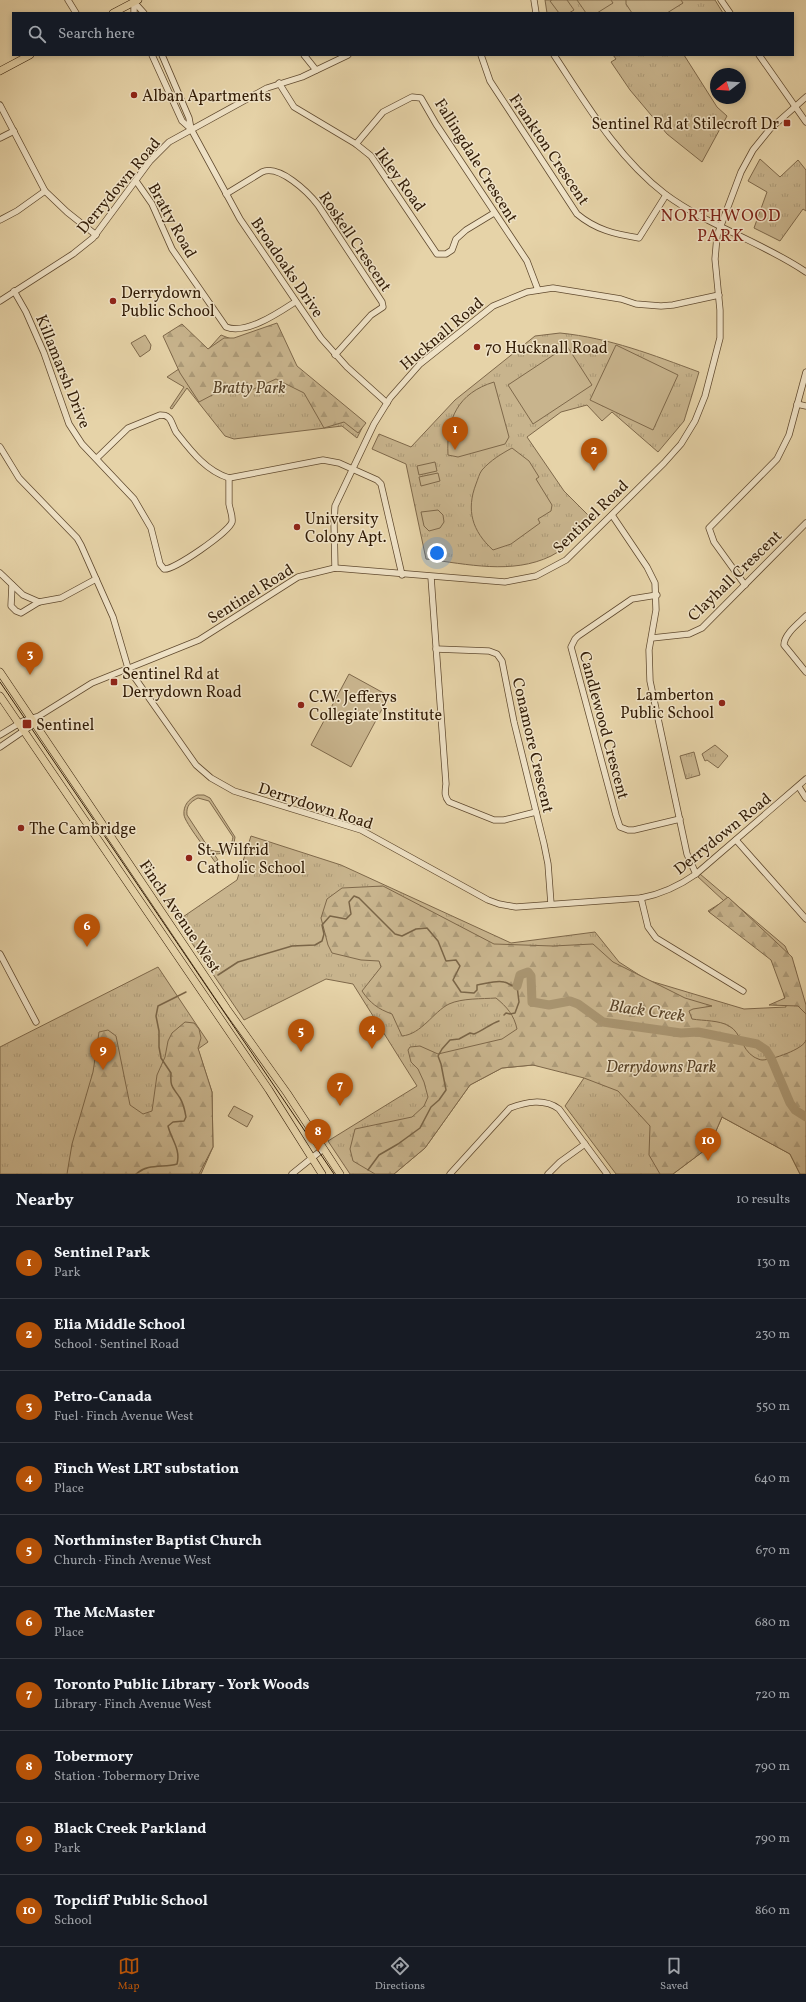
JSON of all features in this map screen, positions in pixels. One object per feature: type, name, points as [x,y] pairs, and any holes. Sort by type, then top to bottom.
[{"type":"main road","points":[[115,12],[136,1]]},
{"type":"main road","points":[[0,70],[28,56]]},
{"type":"main road","name":"Finch Avenue West","points":[[0,672],[34,719],[223,1003],[287,1093],[340,1174]]},
{"type":"main road","name":"Finch Avenue West","points":[[0,696],[260,1077],[322,1174]]},
{"type":"street","points":[[68,0],[75,12]]},
{"type":"street","points":[[534,0],[536,12]]},
{"type":"street","points":[[721,0],[729,12]]},
{"type":"street","points":[[134,12],[136,1]]},
{"type":"street","points":[[136,1],[143,12]]},
{"type":"street","name":"Broadoaks Drive","points":[[152,56],[182,122],[191,130]]},
{"type":"street","name":"Broadoaks Drive","points":[[162,56],[189,118],[191,130],[240,219],[295,302],[321,338],[335,355],[387,403]]},
{"type":"street","points":[[305,56],[316,70]]},
{"type":"street","name":"Derrydown Road","points":[[0,301],[73,254],[96,235],[162,147],[267,88],[316,70],[346,56]]},
{"type":"street","name":"Frankton Crescent","points":[[481,56],[490,81],[577,214],[588,224],[605,231],[638,238],[666,194]]},
{"type":"street","points":[[555,56],[614,144],[648,180],[666,194],[806,272]]},
{"type":"street","points":[[760,56],[806,122]]},
{"type":"street","points":[[158,67],[165,64]]},
{"type":"street","name":"Ikley Road","points":[[280,83],[294,107],[356,144],[371,156],[437,254],[446,254],[452,250],[456,239],[466,230],[494,213]]},
{"type":"street","name":"Fallingdale Crescent","points":[[356,144],[383,112],[412,97],[421,98],[436,124],[527,261],[538,290]]},
{"type":"street","name":"Sentinel Road","points":[[0,735],[18,724],[34,719],[88,686],[128,668],[199,640],[298,577],[335,568],[505,582],[536,576],[566,560],[664,463],[681,444],[695,421],[703,400],[720,343],[721,330],[716,251],[721,225],[741,172],[753,150],[770,129],[806,97]]},
{"type":"street","points":[[173,102],[180,99]]},
{"type":"street","points":[[0,105],[45,191],[67,212],[96,235]]},
{"type":"street","points":[[0,138],[14,131]]},
{"type":"street","name":"Roskell Crescent","points":[[226,194],[262,172],[274,170],[311,195],[318,205],[382,302],[381,309],[371,315],[335,355]]},
{"type":"street","name":"Bratty Road","points":[[136,181],[152,204],[172,249],[226,327],[240,330],[267,318],[295,302]]},
{"type":"street","points":[[0,220],[17,211],[45,191]]},
{"type":"street","name":"Hucknall Road","points":[[335,568],[334,511],[379,414],[420,364],[480,316],[508,299],[538,290],[563,288],[636,304],[661,306],[673,305],[719,295]]},
{"type":"street","name":"Killamarsh Drive","points":[[14,291],[26,312],[44,353],[69,424],[75,435],[134,499],[151,528],[160,564],[166,570],[220,536],[232,523],[229,503],[229,478]]},
{"type":"street","points":[[745,585],[714,542],[709,528],[777,459],[789,435],[806,372]]},
{"type":"street","points":[[798,404],[806,406]]},
{"type":"street","points":[[97,458],[128,428],[160,415],[165,415],[171,419],[176,432],[206,466],[216,474],[229,478],[323,460],[353,469],[377,480],[381,484],[402,574]]},
{"type":"street","name":"Derrydown Road","points":[[0,448],[19,478],[77,538],[113,618],[128,668],[189,756],[202,770],[222,786],[249,796],[361,830],[488,900],[499,904],[516,907],[641,898],[657,895],[676,887],[696,874],[806,780]]},
{"type":"street","points":[[612,515],[647,567],[655,583],[657,595],[656,610],[649,670],[652,694],[687,854],[696,874]]},
{"type":"street","name":"Clayhall Crescent","points":[[652,638],[698,631],[806,524]]},
{"type":"street","points":[[0,573],[23,595],[39,602]]},
{"type":"street","points":[[431,577],[446,784],[444,794],[446,799],[449,802],[494,820],[504,820],[536,812]]},
{"type":"street","points":[[12,585],[11,606],[16,611],[21,613],[39,602],[61,598],[96,579]]},
{"type":"street","name":"Candlewood Crescent","points":[[657,595],[638,596],[627,601],[574,639],[572,647],[617,821],[620,827],[628,830],[634,830],[680,819]]},
{"type":"street","points":[[806,616],[786,637],[784,642],[784,645],[806,672]]},
{"type":"street","name":"Conamore Crescent","points":[[436,649],[489,651],[498,654],[500,657],[548,864],[551,904]]},
{"type":"street","name":"Sentinel Road","points":[[0,747],[23,731],[34,719]]},
{"type":"street","points":[[799,787],[806,798]]},
{"type":"street","points":[[736,840],[806,919]]},
{"type":"street","points":[[641,898],[648,927],[656,938],[743,991]]},
{"type":"street","points":[[0,954],[36,1022]]},
{"type":"street","points":[[450,1174],[501,1116],[510,1108],[521,1104],[538,1102],[554,1105],[561,1112],[607,1174]]},
{"type":"street","points":[[548,1174],[560,1162],[585,1144]]},
{"type":"street","points":[[292,1174],[323,1149]]},
{"type":"green space","points":[[545,0],[715,0],[722,12],[547,12]]},
{"type":"green space","points":[[567,0],[574,10],[571,12],[558,12],[550,1]]},
{"type":"green space","points":[[577,0],[611,0],[613,3],[599,12],[585,12]]},
{"type":"green space","points":[[626,0],[681,0],[683,3],[669,12],[631,12],[626,4]]},
{"type":"green space","points":[[614,56],[685,56],[710,96],[710,104],[715,104],[727,116],[702,162],[667,134],[630,90],[611,62],[616,59]]},
{"type":"green space","points":[[760,159],[780,177],[798,160],[806,170],[806,211],[803,209],[780,241],[754,228],[767,192],[748,181]]},
{"type":"green space","points":[[277,323],[297,366],[366,423],[358,433],[344,422],[324,428],[304,393],[276,379],[247,392],[238,394],[233,384],[199,402],[180,373],[163,336],[182,324],[208,349],[224,338],[234,338]]},
{"type":"green space","points":[[560,333],[578,335],[614,343],[699,372],[684,421],[658,452],[612,412],[602,421],[587,405],[561,412],[527,437],[564,491],[591,518],[568,544],[557,553],[536,562],[505,567],[473,565],[426,559],[406,464],[372,449],[379,434],[411,447],[455,400],[535,336]]},
{"type":"green space","points":[[145,335],[151,345],[150,350],[140,357],[131,343]]},
{"type":"green space","name":"Bratty Park","points":[[221,335],[292,363],[363,426],[357,438],[342,426],[234,439],[225,436],[187,388],[172,409],[170,408],[184,387],[167,377],[198,356],[205,353]]},
{"type":"green space","points":[[616,345],[678,375],[653,430],[590,400]]},
{"type":"green space","points":[[567,346],[592,385],[533,424],[508,385]]},
{"type":"green space","points":[[494,382],[509,437],[505,444],[458,457],[448,455],[449,430],[457,409],[463,400],[471,393]]},
{"type":"green space","points":[[512,448],[529,461],[539,477],[536,479],[552,505],[551,511],[538,519],[540,523],[511,544],[493,550],[486,543],[476,528],[471,511],[471,503],[482,470],[489,463]]},
{"type":"green space","points":[[435,462],[437,471],[419,475],[417,466]]},
{"type":"green space","points":[[438,473],[440,481],[421,486],[419,477]]},
{"type":"green space","points":[[438,510],[443,515],[444,522],[440,528],[429,531],[424,526],[421,512]]},
{"type":"green space","points":[[349,674],[389,696],[351,767],[311,745]]},
{"type":"green space","points":[[715,745],[728,756],[718,768],[707,760],[705,761],[702,754]]},
{"type":"green space","points":[[694,752],[700,775],[686,779],[680,756]]},
{"type":"green space","points":[[197,795],[204,795],[210,798],[235,837],[233,845],[229,850],[214,854],[218,860],[215,862],[185,819],[184,808],[189,800]],"holes":[[[198,798],[209,801],[233,837],[226,850],[210,850],[187,815],[188,807]]]},
{"type":"green space","name":"Derrydowns Park","points":[[251,836],[341,865],[511,943],[595,932],[619,962],[647,980],[744,1009],[786,1007],[781,977],[769,956],[708,911],[724,901],[697,876],[700,874],[785,946],[795,968],[804,1008],[806,1008],[806,1174],[800,1174],[790,1154],[722,1117],[709,1147],[673,1174],[616,1174],[565,1106],[584,1078],[574,1072],[533,1065],[502,1068],[470,1085],[425,1148],[394,1174],[350,1174],[328,1141],[417,1086],[353,984],[326,979],[244,1020],[177,921],[237,880]]},
{"type":"green space","name":"Derrydowns Park","points":[[383,886],[494,944],[553,946],[593,944],[613,962],[685,998],[712,1006],[689,1011],[692,1019],[716,1022],[729,1026],[736,1032],[746,1050],[754,1057],[759,1059],[767,1060],[780,1056],[800,1047],[806,1040],[806,1174],[800,1174],[790,1154],[722,1117],[709,1147],[673,1174],[660,1174],[649,1155],[650,1126],[618,1091],[584,1078],[533,1065],[502,1068],[470,1085],[425,1148],[394,1174],[375,1174],[353,1161],[350,1149],[355,1129],[412,1117],[424,1106],[428,1097],[424,1082],[418,1069],[411,1062],[408,1050],[410,1047],[420,1046],[438,1054],[502,1039],[517,1029],[510,1012],[496,998],[472,999],[449,1004],[416,1031],[402,1036],[392,1014],[375,1005],[362,991],[381,967],[379,961],[361,960],[332,953],[328,945],[321,918],[327,899],[342,888]]},
{"type":"green space","points":[[728,897],[792,957],[806,1005],[806,1014],[798,1006],[769,1005],[785,998],[771,960],[709,912]]},
{"type":"green space","points":[[158,967],[208,1042],[198,1049],[212,1092],[213,1147],[201,1174],[0,1174],[0,1047]]},
{"type":"green space","points":[[185,1022],[194,1023],[199,1029],[201,1038],[198,1048],[212,1092],[213,1147],[199,1174],[67,1174],[72,1144],[93,1072],[99,1032],[108,1030],[116,1036],[130,1105],[143,1114],[152,1111],[157,1075],[165,1057],[168,1041],[172,1033]]},
{"type":"green space","points":[[234,1106],[253,1116],[247,1127],[228,1116]]},
{"type":"waterway","name":"Black Creek","points":[[218,975],[238,962],[292,946],[315,945],[322,941],[324,934],[322,925],[330,916],[346,919],[351,914],[349,902],[354,896],[359,898],[395,934],[402,936],[416,929],[427,928],[438,941],[446,961],[456,960],[460,966],[453,980],[461,992],[474,993],[477,990],[477,985],[494,982],[504,982],[517,986],[519,1002],[515,1013],[506,1013],[504,1015]]},
{"type":"waterway","name":"Black Creek","points":[[517,986],[520,975],[528,972],[531,976],[532,1002],[549,1005],[570,1001],[578,1004],[603,1022],[681,1033],[698,1032],[757,1044],[766,1050],[771,1058],[790,1103],[795,1110],[806,1117]]},
{"type":"waterway","name":"Black Creek","points":[[136,1174],[146,1168],[177,1164],[177,1149],[168,1126],[173,1122],[184,1121],[186,1117],[181,1100],[172,1085],[171,1073],[161,1058],[159,1031],[156,1016],[158,1006],[186,992]]},
{"type":"waterway","points":[[368,1170],[379,1155],[398,1144],[420,1128],[431,1107],[439,1100],[446,1090],[438,1056],[442,1049],[450,1040],[459,1039],[470,1033],[474,1034],[499,1021]]},
{"type":"tram line","points":[[0,682],[334,1174]]},
{"type":"place","name":"Alban Apartments","points":[[134,95]]},
{"type":"place","name":"Sentinel Rd at Stilecroft Dr","points":[[787,123]]},
{"type":"place","name":"Derrydown Public School","points":[[113,301]]},
{"type":"place","name":"70 Hucknall Road","points":[[477,347]]},
{"type":"place","name":"Sentinel Park","points":[[455,450]]},
{"type":"place","name":"Elia Middle School","points":[[594,471]]},
{"type":"place","name":"University Colony Apt.","points":[[297,527]]},
{"type":"place","name":"Petro-Canada","points":[[30,675]]},
{"type":"place","name":"Sentinel Rd at Derrydown Road","points":[[114,682]]},
{"type":"place","name":"Lamberton Public School","points":[[722,703]]},
{"type":"place","name":"C.W. Jefferys Collegiate Institute","points":[[301,705]]},
{"type":"place","name":"Sentinel","points":[[27,724]]},
{"type":"place","name":"The Cambridge","points":[[21,828]]},
{"type":"place","name":"St. Wilfrid Catholic School","points":[[189,858]]},
{"type":"place","name":"The McMaster","points":[[87,947]]},
{"type":"place","name":"Finch West LRT substation","points":[[372,1049]]},
{"type":"place","name":"Northminster Baptist Church","points":[[301,1052]]},
{"type":"place","name":"Black Creek Parkland","points":[[103,1070]]},
{"type":"place","name":"Toronto Public Library - York Woods","points":[[340,1106]]},
{"type":"place","name":"Tobermory","points":[[318,1152]]},
{"type":"place","name":"Topcliff Public School","points":[[708,1161]]},
{"type":"district","name":"NORTHWOOD PARK","points":[[721,225]]}]
